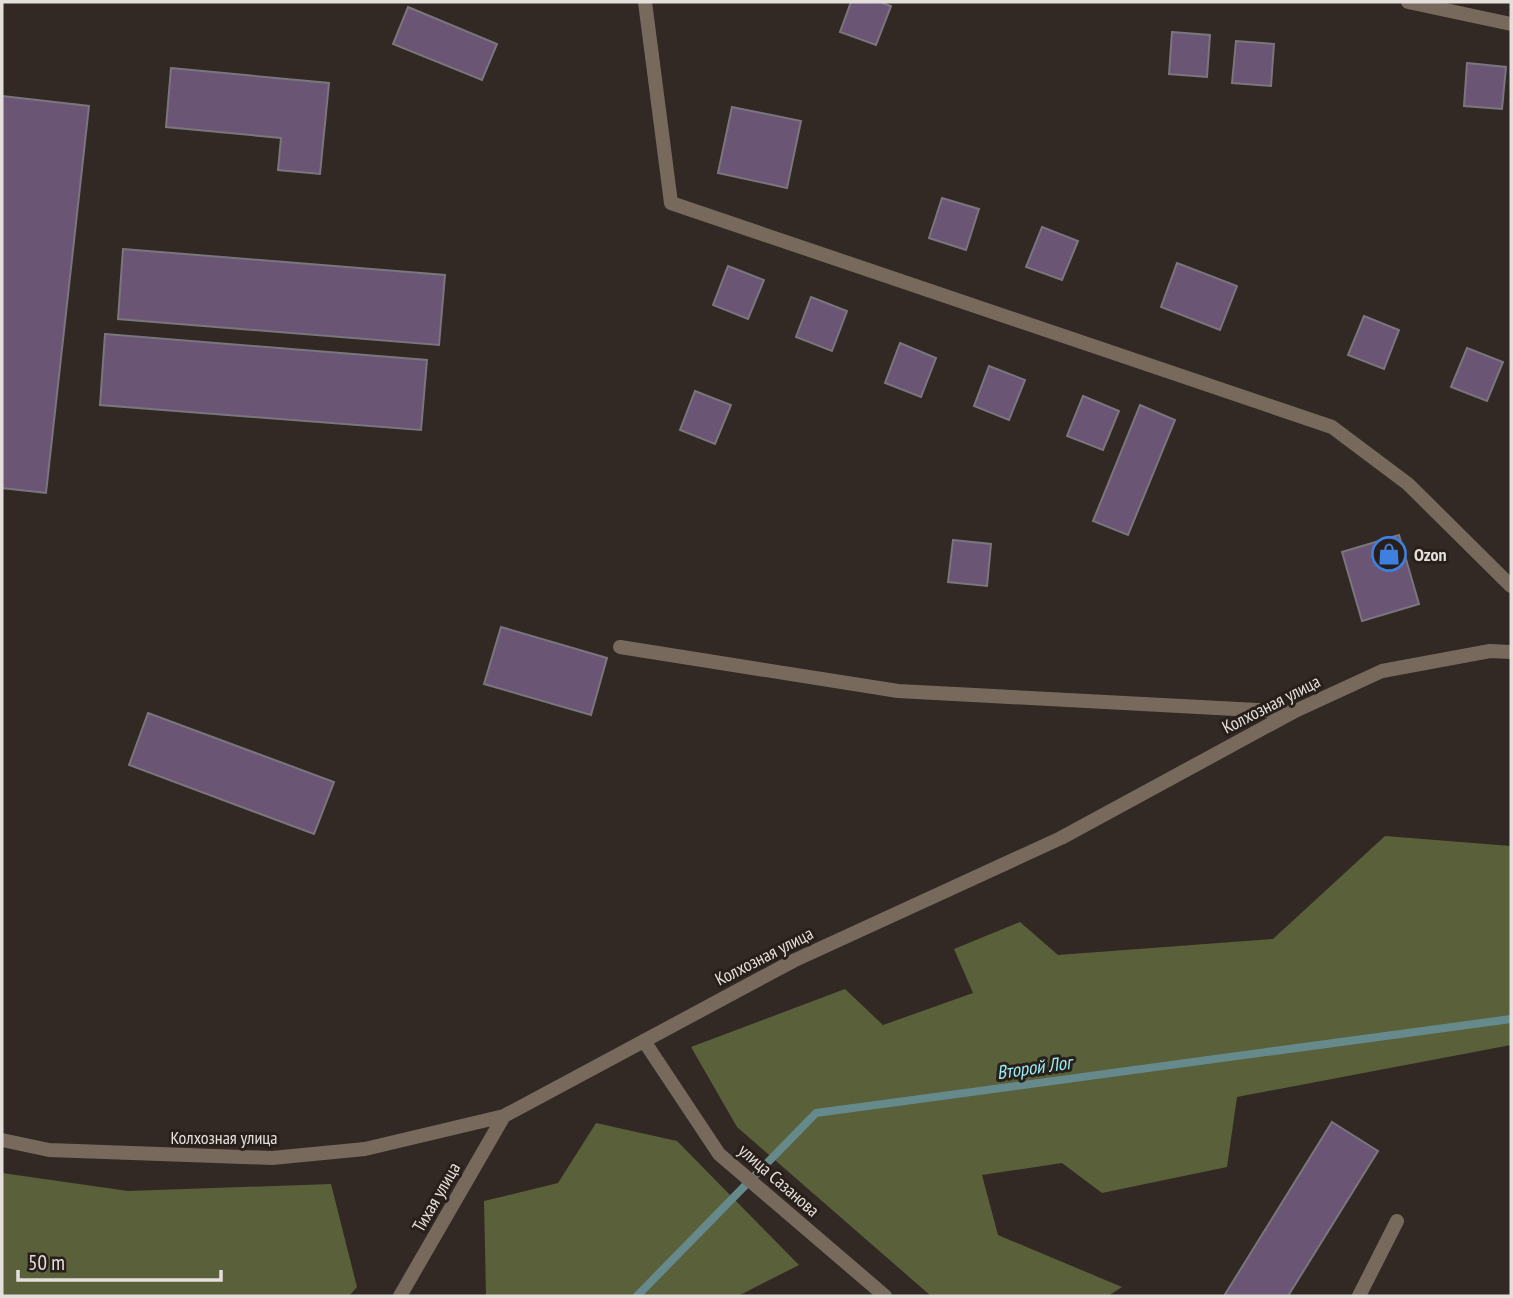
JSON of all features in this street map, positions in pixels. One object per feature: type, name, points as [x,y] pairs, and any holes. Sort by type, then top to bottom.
[{"type":"street","points":[[645,2],[671,203],[1332,427],[1408,484],[1511,586]]},
{"type":"street","points":[[1408,2],[1511,24]]},
{"type":"street","points":[[620,647],[898,691],[1293,712]]},
{"type":"street","name":"Колхозная улица","points":[[2,1140],[49,1150],[272,1158],[365,1149],[504,1116],[793,961],[1061,838],[1293,712],[1382,671],[1490,651],[1511,652]]},
{"type":"street","name":"улица Сазанова","points":[[644,1041],[719,1154],[885,1296]]},
{"type":"street","name":"Тихая улица","points":[[400,1296],[504,1116]]},
{"type":"street","points":[[1359,1296],[1397,1221]]},
{"type":"green space","points":[[1385,836],[1511,846],[1511,1045],[1237,1097],[1227,1167],[1102,1193],[1062,1163],[982,1175],[998,1235],[1122,1287],[1108,1296],[931,1296],[737,1127],[691,1047],[845,989],[883,1025],[973,993],[954,949],[1020,922],[1058,955],[1273,939]]},
{"type":"green space","points":[[596,1123],[677,1141],[799,1265],[738,1296],[486,1296],[484,1201],[558,1183]]},
{"type":"green space","points":[[2,1173],[128,1191],[331,1184],[357,1287],[349,1296],[2,1296]]},
{"type":"building","points":[[851,2],[880,2],[891,6],[876,45],[840,32]]},
{"type":"building","points":[[408,7],[497,44],[482,80],[393,44]]},
{"type":"building","points":[[1172,32],[1210,35],[1207,77],[1169,74]]},
{"type":"building","points":[[1236,41],[1274,44],[1271,86],[1232,83]]},
{"type":"building","points":[[1467,63],[1506,67],[1502,109],[1464,106]]},
{"type":"building","points":[[171,68],[329,83],[320,174],[278,170],[281,138],[166,127]]},
{"type":"building","points":[[2,96],[89,106],[46,493],[2,488]]},
{"type":"building","points":[[732,107],[801,121],[787,188],[718,173]]},
{"type":"building","points":[[942,198],[979,209],[966,250],[929,238]]},
{"type":"building","points":[[1042,227],[1078,241],[1062,280],[1026,267]]},
{"type":"building","points":[[123,249],[445,275],[439,345],[118,319]]},
{"type":"building","points":[[1177,263],[1237,286],[1220,330],[1161,307]]},
{"type":"building","points":[[728,266],[764,280],[748,319],[713,305]]},
{"type":"building","points":[[811,297],[847,311],[832,351],[796,337]]},
{"type":"building","points":[[1364,316],[1399,330],[1384,369],[1348,355]]},
{"type":"building","points":[[105,334],[427,360],[421,430],[100,405]]},
{"type":"building","points":[[900,343],[936,358],[921,397],[885,383]]},
{"type":"building","points":[[1467,348],[1503,362],[1487,401],[1451,387]]},
{"type":"building","points":[[989,366],[1025,380],[1009,420],[974,406]]},
{"type":"building","points":[[695,391],[731,405],[715,444],[680,430]]},
{"type":"building","points":[[1083,396],[1119,411],[1103,450],[1067,436]]},
{"type":"building","points":[[1140,405],[1175,420],[1128,535],[1093,521]]},
{"type":"building","points":[[1399,535],[1419,604],[1362,621],[1342,552]]},
{"type":"building","points":[[953,540],[991,544],[987,586],[948,582]]},
{"type":"building","points":[[501,627],[607,658],[591,715],[484,684]]},
{"type":"building","points":[[148,713],[334,782],[314,834],[129,765]]},
{"type":"building","points":[[1332,1122],[1378,1151],[1288,1296],[1224,1296]]},
{"type":"waterway","name":"Второй Лог","points":[[637,1296],[816,1113],[1511,1019]]},
{"type":"place","name":"Ozon","points":[[1389,554]]}]
